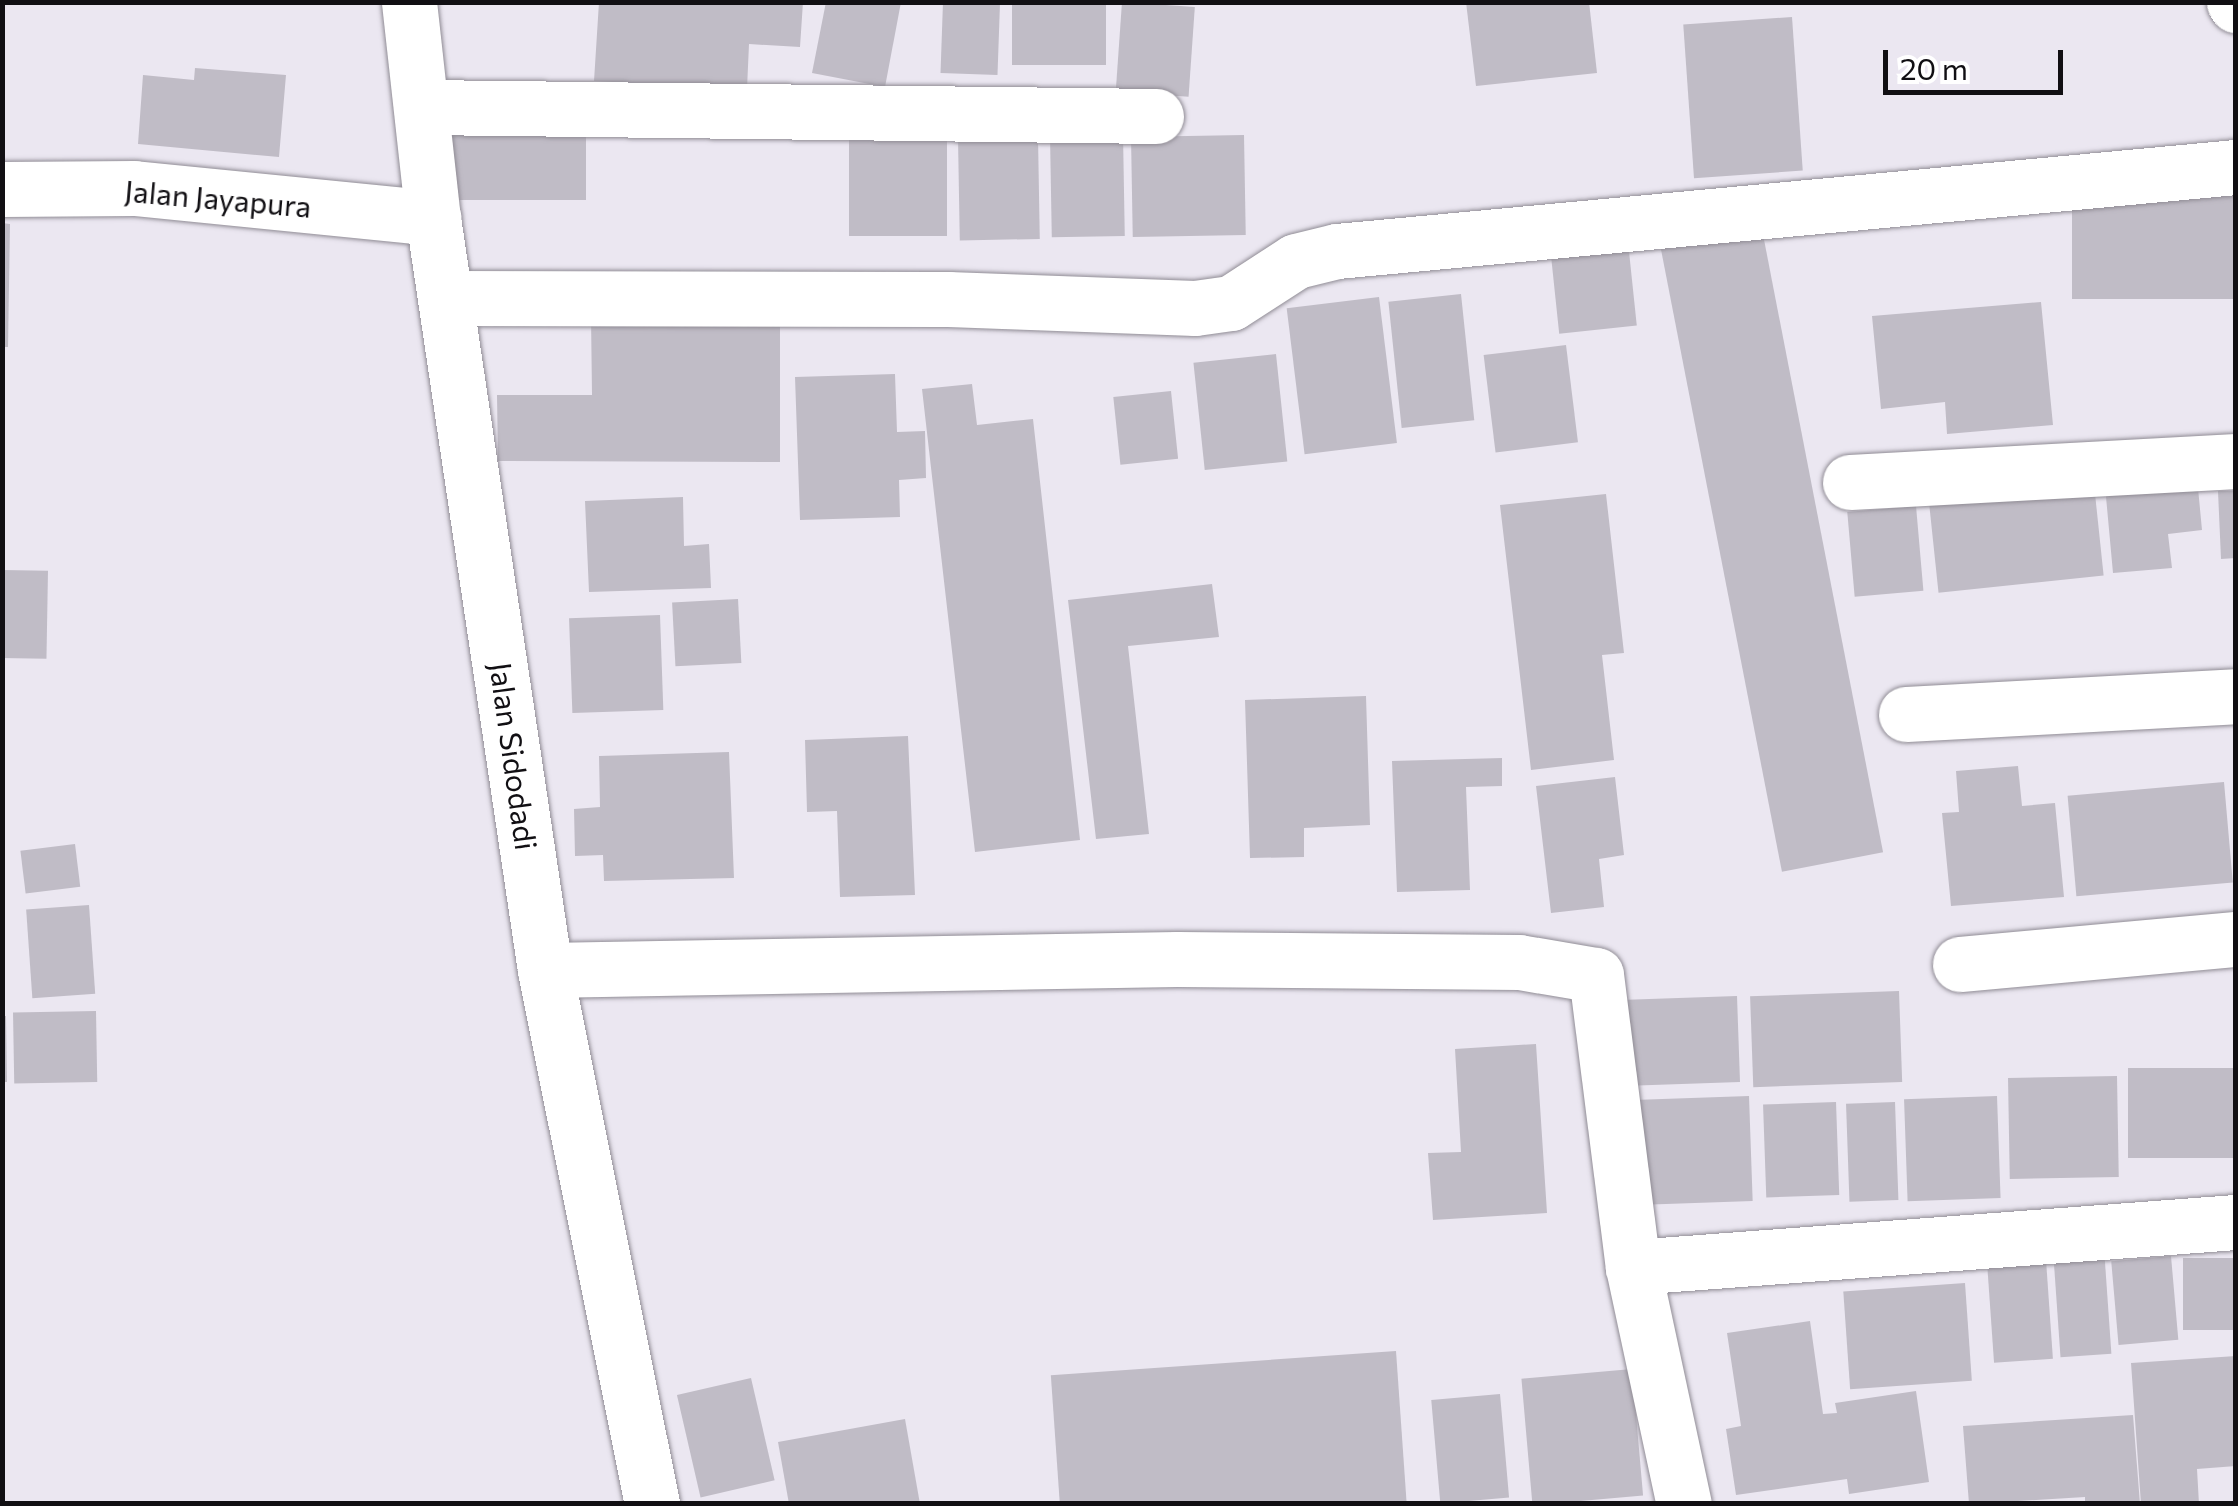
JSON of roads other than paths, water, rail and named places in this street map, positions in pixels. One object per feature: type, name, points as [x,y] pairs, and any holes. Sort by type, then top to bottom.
[{"type":"street","name":"Jalan Sidodadi","points":[[409,2],[434,218],[546,970],[652,1504]]},
{"type":"street","points":[[422,107],[1156,116]]},
{"type":"street","points":[[447,298],[948,299],[1196,308],[1231,303],[1296,260],[1337,251],[2236,166]]},
{"type":"street","name":"Jalan Jayapura","points":[[2,189],[134,188],[434,218]]},
{"type":"street","points":[[1850,482],[2236,461]]},
{"type":"street","points":[[1906,714],[2236,696]]},
{"type":"street","points":[[1960,964],[2236,938]]},
{"type":"street","points":[[546,970],[1196,959],[1518,962],[1596,976],[1633,1267],[1684,1504]]},
{"type":"street","points":[[1633,1267],[2236,1222]]}]
